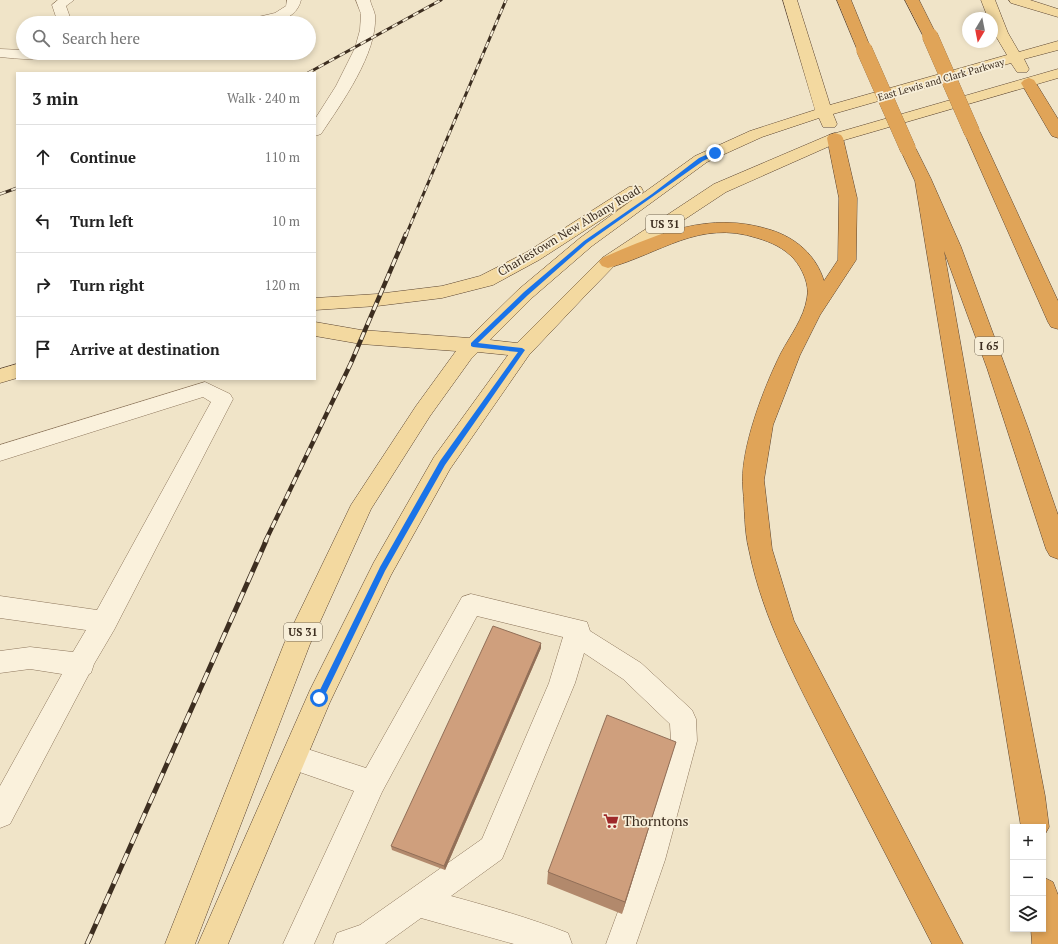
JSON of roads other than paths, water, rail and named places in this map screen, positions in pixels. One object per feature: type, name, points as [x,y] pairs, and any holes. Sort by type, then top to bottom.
[{"type":"highway","name":"I 65","points":[[844,0],[908,149],[923,179],[958,263],[1003,383],[1058,549]]},
{"type":"highway","points":[[912,0],[930,36],[1058,322]]},
{"type":"highway","points":[[1029,83],[1058,133]]},
{"type":"highway","points":[[835,138],[848,198],[847,260],[807,324],[790,355],[762,425],[753,480],[760,549],[782,622],[824,708],[948,944]]},
{"type":"highway","points":[[923,179],[980,515],[1031,796],[1035,824]]},
{"type":"highway","points":[[608,262],[669,238],[700,229],[725,226],[763,232],[790,246],[802,256],[815,279],[817,297],[807,324]]},
{"type":"highway","points":[[1014,226],[1058,311]]},
{"type":"highway","points":[[1043,896],[1047,934]]},
{"type":"main road","points":[[790,0],[824,112],[835,138]]},
{"type":"main road","points":[[988,0],[1001,33],[1016,57],[1029,83],[1058,73]]},
{"type":"main road","points":[[1016,0],[1058,13]]},
{"type":"main road","name":"East Lewis and Clark Parkway","points":[[824,112],[1058,45]]},
{"type":"main road","name":"US 31","points":[[213,944],[295,758],[319,698],[382,569],[442,463],[522,350],[608,262],[720,188],[835,138],[1029,83]]},
{"type":"main road","name":"US 31","points":[[180,944],[297,644],[362,505],[422,412],[464,354],[526,293],[586,242],[701,160],[756,134],[824,112]]},
{"type":"main road","name":"Charlestown New Albany Road","points":[[316,304],[376,300],[442,292],[486,281],[533,256],[640,188],[701,160]]},
{"type":"main road","points":[[316,329],[361,338],[473,345],[522,350]]},
{"type":"main road","points":[[0,376],[16,371]]},
{"type":"street","points":[[63,16],[59,5],[67,0]]},
{"type":"street","points":[[280,16],[292,8],[294,0]]},
{"type":"street","points":[[316,129],[351,71],[364,44],[369,20],[367,5],[363,0]]},
{"type":"street","points":[[0,53],[16,54]]},
{"type":"street","points":[[0,453],[205,389],[223,399],[82,665],[0,814]]},
{"type":"street","points":[[298,944],[372,783],[471,604],[578,630],[562,683],[492,849],[368,938],[348,944]]},
{"type":"street","points":[[0,607],[104,622]]},
{"type":"street","points":[[576,635],[632,671],[684,719],[684,741],[651,860],[621,944]]},
{"type":"street","points":[[0,662],[30,658],[82,665]]},
{"type":"street","points":[[295,758],[372,783]]},
{"type":"street","points":[[418,902],[509,926],[557,944]]},
{"type":"railway","points":[[310,72],[441,0]]},
{"type":"railway","points":[[406,235],[506,0]]},
{"type":"railway","points":[[0,194],[16,188]]},
{"type":"railway","points":[[265,542],[351,363],[406,234]]},
{"type":"railway","points":[[87,944],[266,541]]},
{"type":"place","name":"Thorntons","points":[[611,821]]}]
